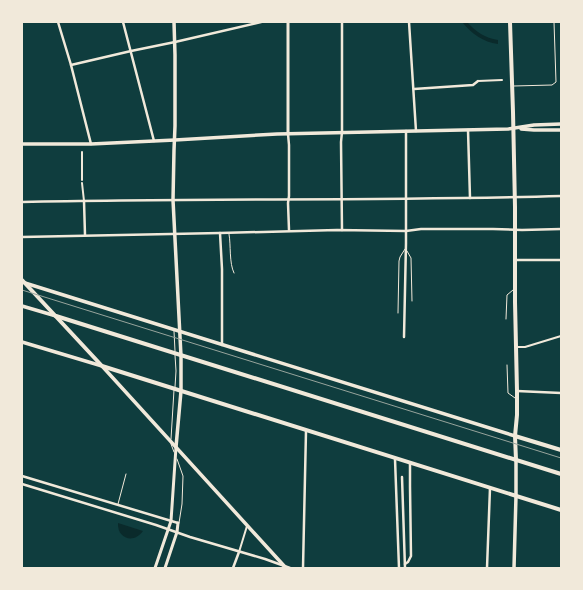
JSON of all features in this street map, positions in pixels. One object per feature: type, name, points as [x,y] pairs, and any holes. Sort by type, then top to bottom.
[{"type":"main road","points":[[174,22],[176,128],[173,171],[181,356],[181,391],[176,447]]},
{"type":"main road","points":[[510,22],[514,128],[517,391],[515,436],[516,496],[514,568]]},
{"type":"main road","points":[[22,144],[90,144],[288,134],[468,130],[561,124]]},
{"type":"main road","points":[[514,128],[561,130]]},
{"type":"main road","points":[[22,283],[56,316],[285,567]]},
{"type":"main road","points":[[22,283],[561,450]]},
{"type":"main road","points":[[22,306],[561,474]]},
{"type":"main road","points":[[22,342],[561,510]]},
{"type":"street","points":[[58,22],[90,144]]},
{"type":"street","points":[[123,22],[154,141]]},
{"type":"street","points":[[70,65],[261,22]]},
{"type":"street","points":[[288,22],[289,230]]},
{"type":"street","points":[[342,22],[342,230]]},
{"type":"street","points":[[409,22],[416,131]]},
{"type":"street","points":[[414,89],[473,85],[478,81],[502,80]]},
{"type":"street","points":[[468,130],[470,198]]},
{"type":"street","points":[[404,337],[406,131]]},
{"type":"street","points":[[82,152],[85,235]]},
{"type":"street","points":[[22,202],[406,199],[561,196]]},
{"type":"street","points":[[22,237],[229,233],[289,230],[406,231],[420,229],[561,229]]},
{"type":"street","points":[[220,233],[222,269],[222,345]]},
{"type":"street","points":[[515,260],[561,260]]},
{"type":"street","points":[[516,347],[525,347],[561,336]]},
{"type":"street","points":[[517,391],[561,393]]},
{"type":"street","points":[[303,568],[306,431]]},
{"type":"street","points":[[155,568],[171,521],[176,447]]},
{"type":"street","points":[[395,458],[399,568]]},
{"type":"street","points":[[405,566],[411,556],[410,463]]},
{"type":"street","points":[[22,476],[178,523],[177,532],[165,568]]},
{"type":"street","points":[[402,477],[405,566]]},
{"type":"street","points":[[22,484],[290,568]]},
{"type":"street","points":[[487,568],[490,488]]},
{"type":"street","points":[[233,568],[248,526]]},
{"type":"lane","points":[[512,86],[552,85],[556,82],[554,22]]},
{"type":"lane","points":[[229,233],[231,242],[232,268],[234,273]]},
{"type":"lane","points":[[398,313],[399,260],[405,248],[411,258],[412,301]]},
{"type":"lane","points":[[506,319],[507,295],[515,289]]},
{"type":"lane","points":[[174,329],[176,371],[171,442],[183,476],[182,504],[178,523]]},
{"type":"lane","points":[[507,365],[508,393],[517,400]]},
{"type":"lane","points":[[118,505],[126,474]]},
{"type":"water","points":[[462,22],[467,22],[477,32],[485,36],[498,40],[498,44],[478,37]]},
{"type":"water","points":[[118,523],[143,531],[135,537],[127,538],[120,533]]},
{"type":"tram line","points":[[22,290],[561,458]]}]
